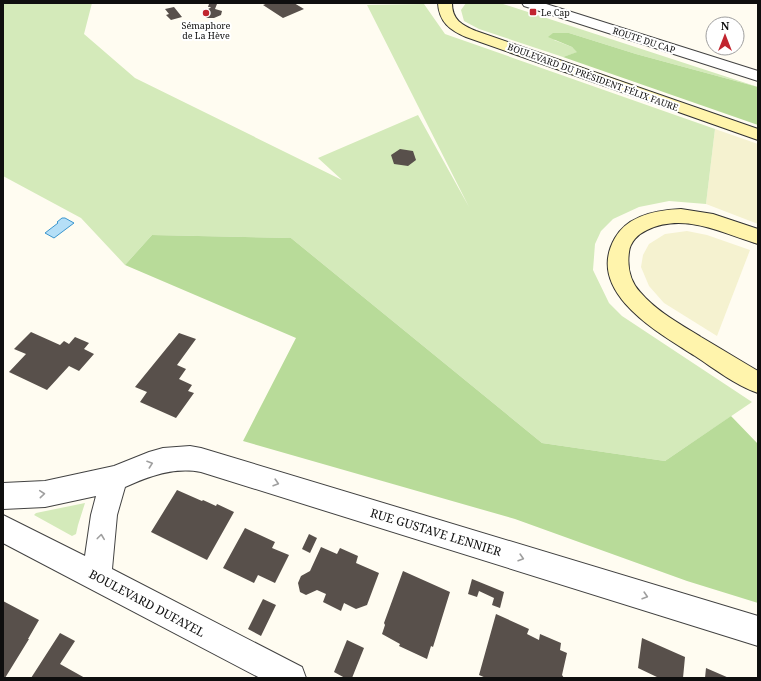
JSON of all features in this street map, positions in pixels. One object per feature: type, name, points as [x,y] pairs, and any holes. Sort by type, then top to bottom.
[{"type":"street","name":"BOULEVARD DU PRÉSIDENT FÉLIX FAURE","points":[[445,3],[447,18],[456,27],[471,34],[758,135]]},
{"type":"street","name":"ROUTE DU CAP","points":[[529,3],[758,76]]},
{"type":"street","points":[[758,237],[692,216],[658,218],[631,230],[619,249],[618,261],[620,275],[632,298],[651,317],[758,383]]},
{"type":"street","name":"RUE GUSTAVE LENNIER","points":[[3,496],[45,494],[114,479],[149,464],[163,460],[190,458],[201,460],[758,631]]},
{"type":"street","points":[[96,576],[104,515],[114,479]]},
{"type":"street","name":"BOULEVARD DUFAYEL","points":[[3,528],[291,678]]},
{"type":"shaded area","points":[[715,129],[758,144],[758,224],[706,204]]},
{"type":"shaded area","points":[[687,231],[707,235],[750,250],[717,336],[664,303],[649,286],[641,267],[643,255],[649,244],[665,234]]},
{"type":"green space","points":[[3,3],[92,3],[84,34],[135,78],[342,180],[318,158],[418,115],[469,207],[367,5],[424,4],[445,34],[715,129],[706,204],[669,201],[639,207],[613,219],[601,231],[595,244],[593,270],[609,303],[622,316],[752,402],[665,461],[542,443],[291,238],[152,235],[125,265],[81,218],[3,176]]},
{"type":"green space","points":[[466,3],[500,3],[758,87],[636,54],[569,33],[554,40],[572,47],[578,52],[563,57],[479,29],[464,21],[461,10]]},
{"type":"green space","points":[[553,33],[569,33],[636,54],[758,87],[758,125],[563,57],[577,52],[572,47],[548,37]]},
{"type":"green space","points":[[152,235],[291,238],[542,443],[665,461],[731,416],[758,444],[758,603],[687,581],[515,519],[243,441],[296,338],[125,265]]},
{"type":"green space","points":[[85,503],[76,534],[72,536],[34,515],[36,513]]},
{"type":"water","points":[[62,218],[74,223],[54,238],[45,233],[58,223],[57,222]]},
{"type":"building","points":[[268,3],[294,3],[304,9],[283,18],[263,5]]},
{"type":"building","name":"Sémaphore de La Hève","points":[[209,4],[217,4],[215,9],[222,11],[221,15],[214,18],[207,18],[203,15],[204,11],[211,7],[208,7]]},
{"type":"building","points":[[174,7],[182,17],[171,20],[166,15],[169,14],[165,9]]},
{"type":"building","points":[[400,149],[413,151],[416,160],[408,166],[394,164],[391,155]]},
{"type":"building","points":[[31,332],[60,345],[64,341],[69,344],[75,337],[89,343],[84,349],[94,354],[79,371],[69,366],[47,390],[9,372],[26,354],[14,349]]},
{"type":"building","points":[[179,333],[196,339],[177,365],[186,369],[179,379],[192,385],[188,391],[194,393],[176,418],[140,402],[147,392],[135,387]]},
{"type":"building","points":[[177,490],[216,506],[217,504],[234,512],[207,560],[151,532]]},
{"type":"building","points":[[245,528],[275,542],[272,548],[289,555],[275,583],[258,575],[254,583],[223,568]]},
{"type":"building","points":[[309,534],[317,538],[310,553],[302,549]]},
{"type":"building","points":[[321,547],[337,554],[340,548],[358,556],[356,563],[379,573],[367,605],[356,609],[344,603],[341,611],[323,602],[326,594],[317,590],[306,595],[300,592],[298,583],[301,576],[310,571]]},
{"type":"building","points":[[403,571],[450,592],[433,647],[431,646],[427,659],[399,646],[400,644],[382,634],[385,625],[384,623]]},
{"type":"building","points":[[472,579],[504,592],[500,608],[492,605],[494,598],[479,591],[477,597],[468,594]]},
{"type":"building","points":[[263,599],[276,605],[261,636],[248,629]]},
{"type":"building","points":[[3,601],[39,620],[5,678],[3,678]]},
{"type":"building","points":[[496,614],[529,629],[527,634],[539,640],[540,634],[561,643],[560,650],[567,653],[562,675],[564,678],[486,678],[479,675]]},
{"type":"building","points":[[60,633],[75,641],[60,664],[85,678],[31,678]]},
{"type":"building","points":[[642,638],[685,657],[683,678],[659,678],[638,668]]},
{"type":"building","points":[[347,640],[364,648],[352,678],[345,678],[334,672]]},
{"type":"building","points":[[706,668],[729,678],[705,678]]},
{"type":"place","name":"Le Cap","points":[[533,12]]},
{"type":"place","name":"Sémaphore de La Hève","points":[[206,13]]}]
